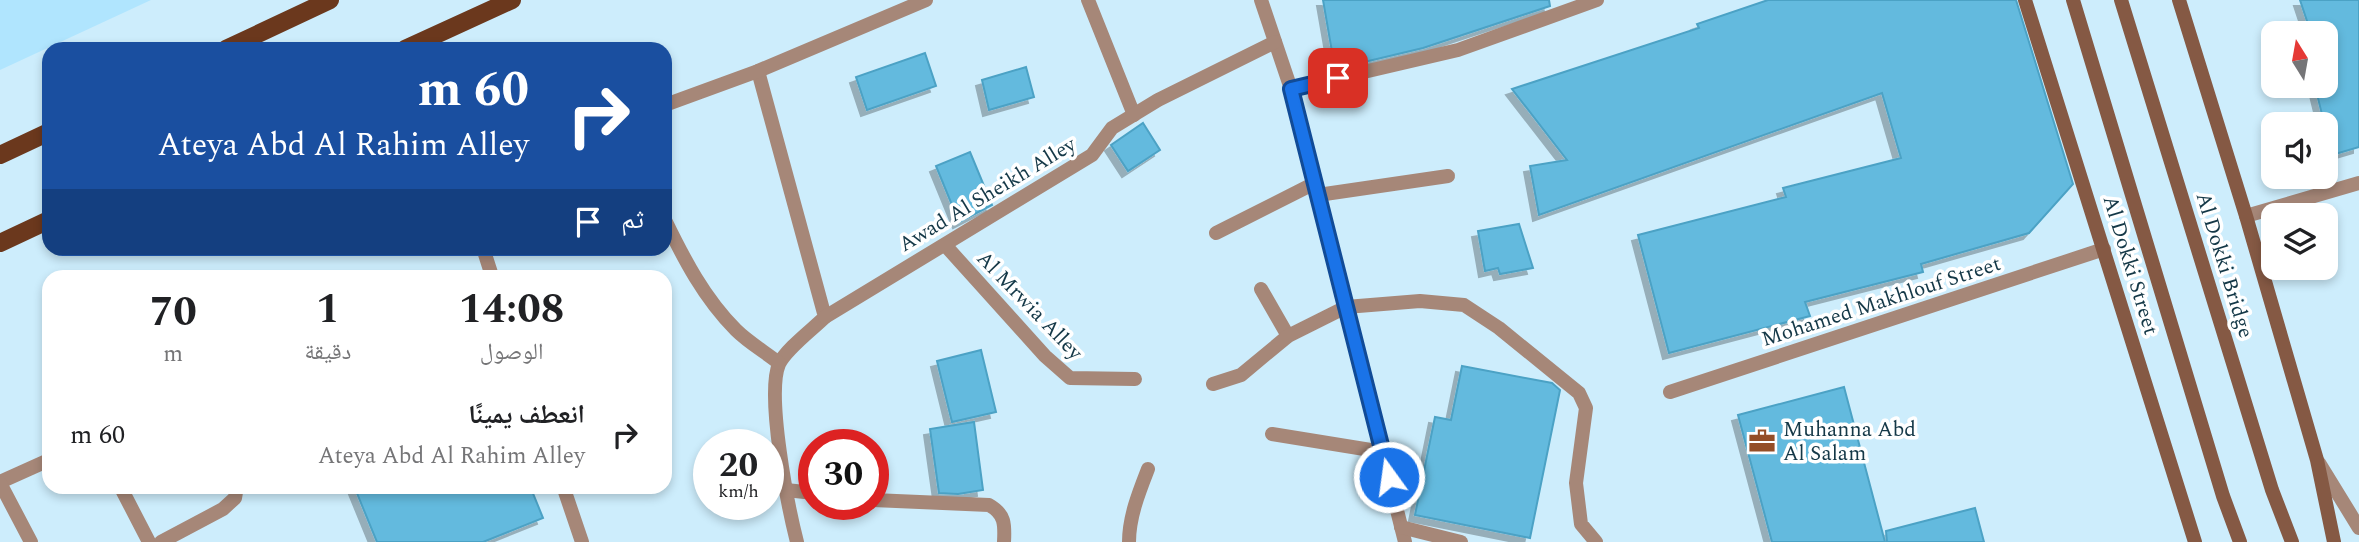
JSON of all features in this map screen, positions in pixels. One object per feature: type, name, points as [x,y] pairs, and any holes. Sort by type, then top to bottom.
[{"type":"main road","points":[[419,42],[512,0]]},
{"type":"main road","points":[[241,42],[326,2]]},
{"type":"main road","points":[[0,155],[42,135]]},
{"type":"main road","points":[[0,243],[42,223]]},
{"type":"street","points":[[304,0],[326,2]]},
{"type":"street","points":[[672,102],[758,71],[926,0]]},
{"type":"street","points":[[1088,0],[1134,115]]},
{"type":"street","points":[[1261,0],[1291,89],[1405,542]]},
{"type":"street","points":[[1291,89],[1458,50],[1597,0]]},
{"type":"street","name":"Al Dokki Street","points":[[2025,0],[2195,542]]},
{"type":"street","points":[[2073,0],[2223,496],[2240,542]]},
{"type":"street","name":"Al Dokki Bridge","points":[[2121,0],[2272,490],[2292,542]]},
{"type":"street","points":[[2179,0],[2246,216],[2317,460],[2333,542]]},
{"type":"street","name":"Awad Al Sheikh Alley","points":[[779,363],[825,317],[1092,155],[1112,128],[1158,100],[1275,42]]},
{"type":"street","points":[[758,71],[825,317]]},
{"type":"street","points":[[1216,233],[1317,189],[1448,176]]},
{"type":"street","points":[[2246,216],[2359,183]]},
{"type":"street","points":[[672,234],[688,267],[715,306],[737,331],[779,363],[775,384],[775,408],[786,490],[797,542]]},
{"type":"street","name":"Al Mrwia Alley","points":[[945,245],[1045,356],[1070,378],[1135,379]]},
{"type":"street","name":"Mohamed Makhlouf Street","points":[[1670,392],[2104,249]]},
{"type":"street","points":[[1261,289],[1288,336]]},
{"type":"street","points":[[1213,384],[1241,375],[1288,336],[1346,307],[1420,301],[1464,305],[1499,328],[1578,393],[1586,408],[1586,419],[1581,434],[1576,483],[1581,524],[1596,542]]},
{"type":"street","points":[[1272,434],[1383,452]]},
{"type":"street","points":[[2317,460],[2359,528]]},
{"type":"street","points":[[31,542],[0,482],[42,463]]},
{"type":"street","points":[[1129,542],[1129,530],[1148,469]]},
{"type":"street","points":[[786,490],[798,491]]},
{"type":"street","points":[[124,494],[149,542]]},
{"type":"street","points":[[161,542],[223,509],[236,494]]},
{"type":"street","points":[[566,494],[582,542]]},
{"type":"street","points":[[889,501],[989,505],[999,510],[1004,519],[1004,542]]},
{"type":"street","points":[[1401,527],[1461,542]]},
{"type":"shaded area","points":[[0,0],[151,0],[60,42],[42,42],[42,51],[0,70]]},
{"type":"building","points":[[1323,0],[1549,0],[1550,6],[1423,48],[1335,69]]},
{"type":"building","points":[[1768,0],[2016,0],[2073,184],[2029,233],[1921,264],[1923,272],[1805,302],[1810,316],[1669,353],[1638,235],[1786,197],[1783,188],[1901,158],[1882,93],[1539,215],[1530,166],[1567,160],[1512,89],[1699,28],[1697,24]]},
{"type":"building","points":[[2300,0],[2359,0],[2359,147],[2338,153],[2338,112],[2321,112],[2318,98],[2338,98],[2338,21],[2307,21]]},
{"type":"building","points":[[925,53],[936,86],[867,110],[856,77]]},
{"type":"building","points":[[1026,67],[1034,97],[989,110],[982,80]]},
{"type":"building","points":[[1143,123],[1160,150],[1128,171],[1111,145]]},
{"type":"building","points":[[970,152],[992,205],[959,222],[936,166]]},
{"type":"building","points":[[1519,224],[1533,268],[1500,274],[1498,268],[1485,271],[1478,231]]},
{"type":"building","points":[[981,350],[996,412],[952,422],[937,361]]},
{"type":"building","points":[[1462,366],[1552,383],[1560,390],[1530,538],[1415,515],[1435,417],[1451,420]]},
{"type":"building","points":[[1844,387],[1885,542],[1772,542],[1738,415]]},
{"type":"building","points":[[974,422],[983,490],[958,494],[939,493],[930,429]]},
{"type":"building","points":[[357,494],[533,494],[543,518],[483,542],[377,542]]},
{"type":"building","points":[[1975,508],[1984,542],[1887,542],[1886,531]]},
{"type":"place","name":"Muhanna Abd Al Salam","points":[[1762,441]]},
{"type":"route","points":[[1338,78],[1291,89],[1389,477]]}]
